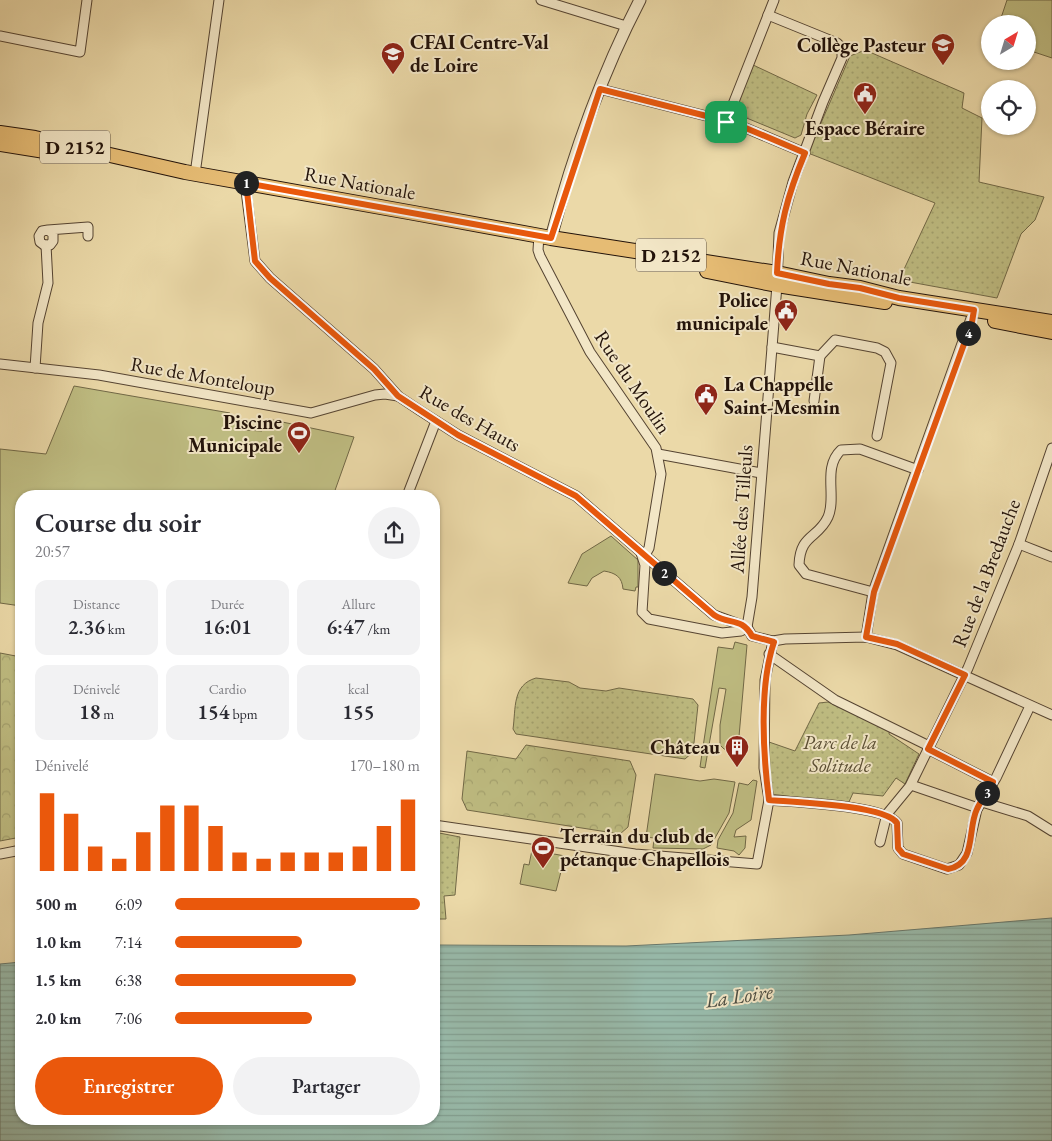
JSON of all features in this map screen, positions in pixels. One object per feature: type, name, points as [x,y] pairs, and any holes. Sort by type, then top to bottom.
[{"type":"main road","name":"D 2152","points":[[0,133],[42,140],[148,165]]},
{"type":"main road","name":"D 2152","points":[[0,144],[148,165]]},
{"type":"main road","name":"Rue Nationale","points":[[148,165],[777,279],[860,288],[1052,332]]},
{"type":"main road","name":"Rue Nationale","points":[[974,313],[1052,322]]},
{"type":"street","points":[[0,36],[80,52],[87,0]]},
{"type":"street","points":[[195,174],[219,0]]},
{"type":"street","points":[[541,0],[626,26]]},
{"type":"street","points":[[552,238],[600,89],[626,26],[640,0]]},
{"type":"street","points":[[726,122],[774,0]]},
{"type":"street","name":"Allée des Tilleuls","points":[[747,627],[752,597],[779,233],[793,182],[823,102],[842,58],[842,48],[831,40],[768,15]]},
{"type":"street","points":[[600,89],[726,122],[805,153]]},
{"type":"street","name":"Rue des Hauts","points":[[246,183],[255,261],[270,278],[374,369],[398,396],[458,435],[576,496],[714,615],[747,627],[752,636],[774,642]]},
{"type":"street","points":[[35,368],[38,323],[48,283],[46,245],[53,241],[53,234],[48,230],[88,227],[88,236]]},
{"type":"street","name":"Rue du Moulin","points":[[552,238],[538,250],[576,328],[656,448],[658,454],[661,474],[649,548],[642,554]]},
{"type":"street","points":[[866,637],[874,592],[974,313]]},
{"type":"street","points":[[814,401],[820,356],[835,340],[877,348],[885,352],[891,363],[877,436]]},
{"type":"street","points":[[772,347],[820,356]]},
{"type":"street","name":"Rue de Monteloup","points":[[0,364],[154,384],[311,413],[375,395],[398,396]]},
{"type":"street","points":[[409,490],[436,421]]},
{"type":"street","name":"Rue de la Bredauche","points":[[880,842],[887,814],[911,785],[965,675],[1019,544],[1052,448]]},
{"type":"street","points":[[874,592],[806,574],[799,565],[801,548],[828,517],[832,460],[841,450],[860,449],[918,470]]},
{"type":"street","points":[[658,454],[760,473]]},
{"type":"street","points":[[1019,544],[1052,557]]},
{"type":"street","points":[[642,554],[645,565],[642,612],[649,619],[722,633],[741,632],[747,627]]},
{"type":"street","points":[[645,577],[651,570],[659,568]]},
{"type":"street","points":[[440,826],[635,854],[757,864],[769,800],[764,768],[765,680],[769,654],[774,642],[785,639],[866,637],[897,644],[1052,715]]},
{"type":"street","points":[[769,654],[835,700],[993,782]]},
{"type":"street","points":[[769,800],[824,804],[887,814],[897,823],[898,848],[903,854],[948,869],[955,868],[968,853],[979,806],[993,782],[1030,706]]},
{"type":"street","points":[[911,785],[979,806],[1028,816],[1052,831]]},
{"type":"street","points":[[0,854],[15,851]]},
{"type":"green space","points":[[1007,0],[1052,0],[1052,58],[1036,53],[1036,15],[1002,15]]},
{"type":"green space","points":[[865,50],[964,93],[962,108],[981,118],[979,182],[1044,197],[1035,220],[1021,234],[997,298],[899,280],[935,203],[808,153],[850,56]]},
{"type":"green space","points":[[751,64],[817,95],[807,114],[801,135],[795,138],[732,112]]},
{"type":"green space","points":[[74,386],[230,413],[229,422],[237,424],[244,430],[262,431],[268,419],[354,437],[335,490],[15,490],[15,605],[0,603],[0,449],[46,454]]},
{"type":"green space","points":[[611,536],[638,560],[638,587],[636,587],[635,591],[623,589],[618,576],[604,571],[592,578],[587,586],[568,583],[582,554]]},
{"type":"green space","points":[[735,642],[747,645],[738,748],[734,751],[724,749],[720,745],[720,725],[726,689],[719,688],[705,768],[700,767],[718,647],[733,649]]},
{"type":"green space","points":[[0,653],[15,656],[15,838],[0,841]]},
{"type":"green space","points":[[536,678],[569,682],[580,688],[606,691],[619,688],[693,699],[698,705],[693,752],[685,759],[516,734],[513,729],[515,705],[519,692],[528,681]]},
{"type":"green space","name":"Parc de la Solitude","points":[[828,702],[890,728],[889,734],[919,754],[905,784],[896,778],[883,796],[853,793],[848,804],[771,794],[769,742],[795,751],[819,703]]},
{"type":"green space","points":[[526,745],[630,761],[636,775],[628,827],[620,834],[467,810],[462,799],[467,751],[516,759]]},
{"type":"green space","points":[[655,774],[700,781],[714,779],[735,782],[729,813],[711,845],[703,849],[653,848],[654,838],[646,837]]},
{"type":"green space","points":[[753,780],[757,781],[751,820],[736,830],[734,837],[746,836],[745,848],[739,855],[734,851],[717,848],[718,840],[733,813],[739,783],[748,785]]},
{"type":"green space","points":[[440,833],[460,837],[455,895],[444,896],[446,919],[440,919]]},
{"type":"green space","name":"Terrain du club de pétanque Chapellois","points":[[532,850],[565,856],[556,891],[520,884],[524,864],[529,865]]},
{"type":"water","name":"La Loire","points":[[1052,918],[1052,1141],[0,1141],[0,964],[15,963],[15,1125],[440,1125],[440,945],[626,946],[849,935]]},
{"type":"place","name":"Collège Pasteur","points":[[943,66]]},
{"type":"place","name":"CFAI Centre-Val de Loire","points":[[393,75]]},
{"type":"place","name":"Espace Béraire","points":[[865,115]]},
{"type":"place","name":"Police municipale","points":[[786,332]]},
{"type":"place","name":"La Chappelle Saint-Mesmin","points":[[706,416]]},
{"type":"place","name":"Piscine Municipale","points":[[299,454]]},
{"type":"place","name":"Château","points":[[737,768]]},
{"type":"place","name":"Terrain du club de pétanque Chapellois","points":[[543,869]]},
{"type":"route","points":[[600,89],[726,122],[734,123],[805,153],[793,182],[779,233],[777,273],[829,284],[860,288],[899,298],[974,310],[972,322],[874,592],[866,637],[897,644],[965,675],[928,749],[989,782],[993,782],[977,809],[968,853],[955,868],[948,869],[903,854],[898,848],[899,833],[897,823],[887,814],[824,804],[769,800],[764,768],[765,680],[769,654],[774,642],[752,636],[747,627],[740,623],[719,619],[576,496],[458,435],[398,396],[374,369],[270,278],[255,261],[250,231],[246,183],[551,238],[600,89]]}]
